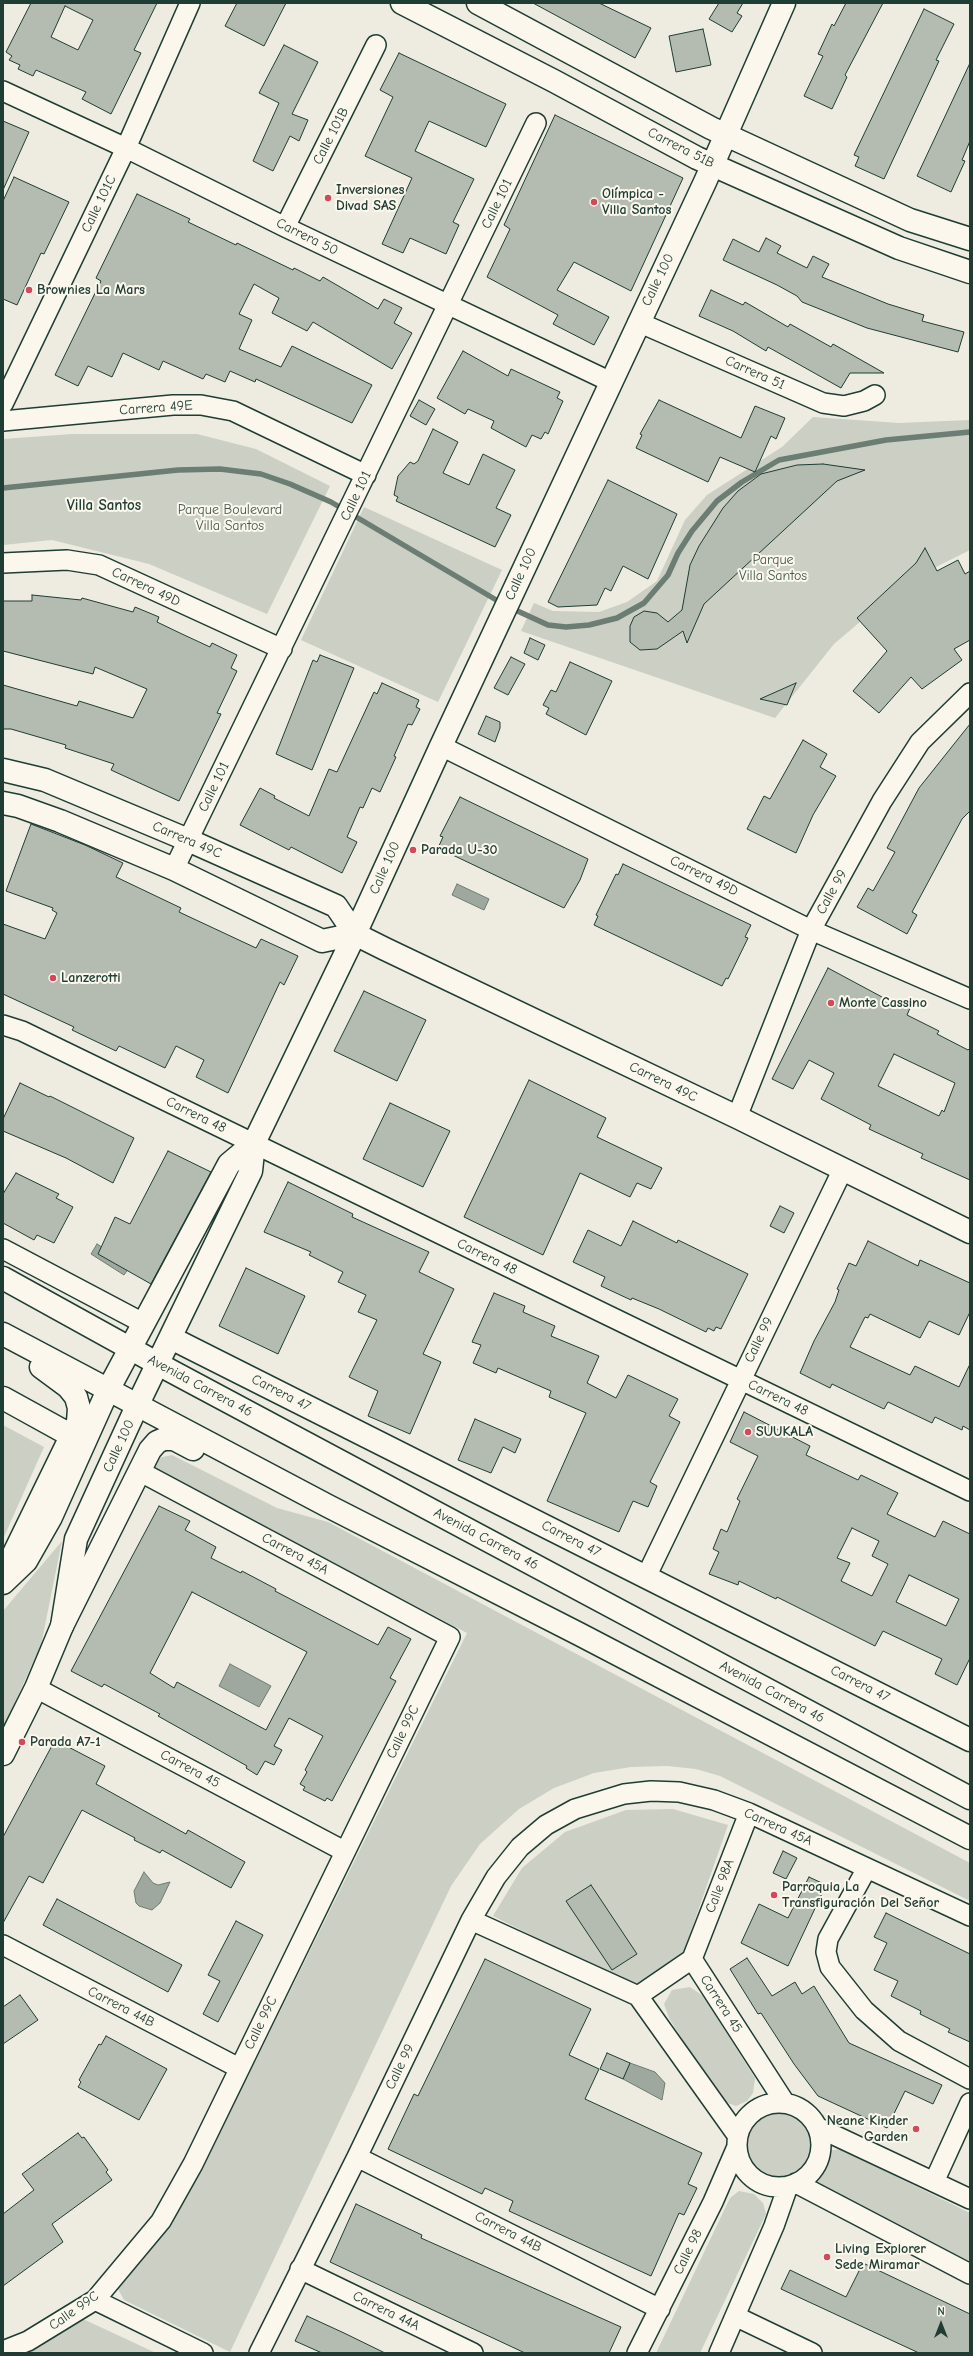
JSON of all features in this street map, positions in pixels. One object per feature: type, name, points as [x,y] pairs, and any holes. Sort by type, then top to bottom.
[{"type":"street","name":"Calle 101C","points":[[3,404],[126,148],[190,3]]},
{"type":"street","name":"Carrera 51B","points":[[402,3],[713,165],[899,248],[970,272]]},
{"type":"street","points":[[478,3],[726,135],[910,220],[970,239]]},
{"type":"street","name":"Calle 100","points":[[3,1754],[36,1688],[62,1626],[76,1539],[137,1406],[251,1171],[254,1143],[356,934],[441,746],[638,322],[713,165],[784,3]]},
{"type":"street","name":"Calle 101B","points":[[285,227],[376,46]]},
{"type":"street","name":"Carrera 50","points":[[3,91],[126,148],[285,227],[610,382]]},
{"type":"street","name":"Calle 101","points":[[174,869],[282,650],[536,123]]},
{"type":"street","name":"Carrera 51","points":[[638,322],[823,403],[844,406],[864,401],[875,395]]},
{"type":"street","name":"Carrera 49E","points":[[3,421],[173,405],[201,405],[233,411],[366,475]]},
{"type":"street","name":"Carrera 49D","points":[[3,563],[66,560],[99,565],[282,650]]},
{"type":"street","name":"Calle 99","points":[[737,1117],[811,930],[882,801],[920,742],[970,694]]},
{"type":"street","name":"Carrera 49D","points":[[441,746],[811,930],[970,999]]},
{"type":"street","name":"Carrera 49C","points":[[3,770],[45,780],[188,840],[336,906],[356,934],[737,1117],[970,1232]]},
{"type":"street","points":[[3,803],[18,806],[60,821],[174,869],[322,941],[356,934]]},
{"type":"street","name":"Carrera 48","points":[[3,1025],[22,1031],[970,1491]]},
{"type":"street","name":"Calle 100","points":[[3,1583],[26,1561],[51,1517],[108,1390],[229,1164],[254,1143]]},
{"type":"street","name":"Calle 99","points":[[646,1577],[843,1169]]},
{"type":"street","points":[[3,1249],[143,1323]]},
{"type":"street","name":"Avenida Carrera 46","points":[[3,1278],[158,1364],[970,1798]]},
{"type":"street","points":[[3,1334],[328,1506],[579,1634],[970,1838]]},
{"type":"street","name":"Carrera 47","points":[[171,1338],[970,1740]]},
{"type":"street","points":[[3,1346],[43,1368],[68,1387],[76,1397],[79,1408],[78,1422],[72,1436],[3,1576]]},
{"type":"street","points":[[3,1398],[72,1436]]},
{"type":"street","points":[[62,1626],[139,1471],[150,1450],[157,1442],[164,1439],[174,1439],[295,1502],[328,1506]]},
{"type":"street","name":"Carrera 45A","points":[[139,1471],[450,1637]]},
{"type":"street","name":"Calle 99C","points":[[3,2351],[34,2338],[95,2300],[161,2221],[193,2164],[344,1850],[450,1637]]},
{"type":"street","name":"Carrera 45","points":[[36,1688],[344,1850]]},
{"type":"street","name":"Carrera 45A","points":[[575,1809],[624,1794],[651,1791],[679,1792],[714,1800],[749,1813],[970,1916]]},
{"type":"street","name":"Calle 99","points":[[259,2353],[357,2157],[471,1920],[496,1877],[520,1847],[546,1825],[575,1809]]},
{"type":"street","name":"Calle 98A","points":[[692,1959],[749,1813]]},
{"type":"street","points":[[867,1868],[828,1939],[826,1952],[830,1967],[864,2010],[898,2041],[970,2079]]},
{"type":"street","points":[[471,1920],[638,1996],[737,2142]]},
{"type":"street","name":"Carrera 44B","points":[[3,1945],[239,2068]]},
{"type":"street","name":"Carrera 45","points":[[638,1996],[692,1959],[785,2103]]},
{"type":"street","points":[[719,2353],[737,2317],[792,2185],[813,2169],[818,2160],[820,2138],[817,2127],[804,2111],[785,2103],[773,2103],[761,2106],[750,2113],[742,2123],[737,2142],[740,2163],[748,2174],[760,2183],[774,2186],[792,2185],[970,2274]]},
{"type":"street","points":[[934,2182],[970,2103]]},
{"type":"street","points":[[817,2127],[970,2199]]},
{"type":"street","name":"Calle 98","points":[[637,2353],[660,2309],[737,2142]]},
{"type":"street","name":"Carrera 44B","points":[[357,2157],[660,2309]]},
{"type":"street","name":"Carrera 44A","points":[[300,2269],[473,2353]]},
{"type":"street","points":[[95,2300],[203,2353]]},
{"type":"street","points":[[737,2317],[812,2353]]},
{"type":"green space","name":"Parque Villa Santos","points":[[813,417],[899,423],[970,420],[970,550],[908,581],[834,644],[775,718],[521,631],[534,603],[553,611],[599,612],[627,602],[657,581],[685,520],[707,495],[782,447]]},
{"type":"green space","name":"Parque Boulevard Villa Santos","points":[[72,434],[197,434],[256,449],[330,486],[267,614],[149,564],[52,540],[3,545],[3,439]]},
{"type":"green space","points":[[364,507],[502,570],[438,702],[301,640]]},
{"type":"green space","points":[[3,1425],[44,1447],[3,1539]]},
{"type":"green space","points":[[172,1455],[277,1508],[328,1522],[970,1863],[970,1901],[720,1776],[696,1769],[667,1766],[631,1767],[594,1773],[554,1788],[519,1809],[480,1844],[451,1886],[230,2352],[124,2300],[118,2289],[170,2225],[261,2050],[467,1633],[153,1467],[158,1458]]},
{"type":"green space","points":[[62,1541],[41,1645],[3,1728],[3,1611]]},
{"type":"green space","points":[[673,1809],[728,1825],[684,1951],[634,1987],[493,1916],[522,1868],[565,1832],[626,1810]]},
{"type":"green space","points":[[690,1987],[703,1996],[755,2078],[753,2093],[747,2101],[736,2106],[720,2100],[669,2018],[664,2004],[672,1990]]},
{"type":"green space","points":[[779,2113],[797,2119],[805,2127],[811,2145],[805,2163],[797,2171],[779,2177],[761,2171],[753,2163],[747,2145],[753,2127],[761,2119]]},
{"type":"green space","points":[[840,2149],[970,2213],[970,2263],[823,2194],[816,2185],[819,2166],[828,2151]]},
{"type":"green space","points":[[739,2191],[754,2194],[763,2203],[766,2214],[700,2353],[656,2353],[730,2198]]},
{"type":"green space","points":[[83,2319],[156,2353],[29,2353]]},
{"type":"shaded area","points":[[457,884],[489,899],[484,910],[452,895]]},
{"type":"shaded area","points":[[97,1244],[131,1265],[124,1275],[91,1254]]},
{"type":"shaded area","points":[[230,1664],[271,1686],[259,1707],[219,1686]]},
{"type":"shaded area","points":[[144,1872],[153,1883],[158,1885],[170,1882],[160,1903],[152,1910],[139,1906],[136,1903],[134,1891]]},
{"type":"shaded area","points":[[630,2063],[655,2072],[665,2083],[662,2100],[623,2079]]},
{"type":"building","points":[[31,3],[157,3],[134,50],[141,53],[111,114],[82,99],[86,92],[36,70],[33,76],[18,69],[20,65],[9,60],[12,56],[6,52]],"holes":[[[65,6],[93,20],[78,50],[51,37]]]},
{"type":"building","points":[[237,3],[286,3],[264,46],[225,26]]},
{"type":"building","points":[[533,3],[599,3],[651,28],[635,58]]},
{"type":"building","points":[[719,3],[743,3],[737,13],[742,16],[732,32],[709,19]]},
{"type":"building","points":[[846,3],[883,3],[845,75],[847,77],[832,109],[804,96],[823,56],[818,54],[832,24],[834,26]]},
{"type":"building","points":[[924,9],[954,24],[936,60],[939,61],[884,179],[855,166],[859,157],[854,155]]},
{"type":"building","points":[[703,29],[711,65],[676,72],[669,36]]},
{"type":"building","points":[[284,45],[318,62],[292,114],[308,120],[299,141],[290,136],[273,171],[253,161],[279,103],[259,93]]},
{"type":"building","points":[[399,53],[506,104],[486,147],[429,121],[415,151],[474,179],[453,222],[459,225],[446,254],[410,238],[403,253],[382,244],[412,178],[365,156],[393,97],[380,90]]},
{"type":"building","points":[[970,63],[970,141],[962,160],[965,161],[951,192],[917,176]]},
{"type":"building","name":"Olímpica - Villa Santos","points":[[555,115],[683,178],[631,291],[574,262],[557,290],[609,317],[594,345],[553,324],[558,315],[487,277],[510,229],[504,225]]},
{"type":"building","points":[[3,121],[29,132],[3,190]]},
{"type":"building","points":[[14,177],[69,202],[44,254],[41,253],[17,305],[3,299],[3,201]]},
{"type":"building","points":[[137,194],[190,219],[188,222],[236,245],[237,243],[293,270],[294,268],[320,281],[323,277],[378,309],[384,299],[402,308],[394,323],[412,333],[392,369],[313,322],[307,331],[272,313],[279,298],[254,284],[239,314],[252,320],[239,349],[281,367],[292,346],[372,385],[352,423],[256,379],[255,382],[230,371],[225,382],[206,374],[203,379],[163,361],[159,370],[123,353],[112,377],[88,366],[78,386],[55,375],[101,281],[96,278]]},
{"type":"building","points":[[766,238],[781,246],[777,253],[807,268],[813,256],[829,264],[822,277],[888,304],[924,315],[922,321],[964,332],[958,352],[867,328],[802,302],[797,296],[777,285],[723,260],[733,239],[759,252]]},
{"type":"building","points":[[711,290],[743,305],[745,302],[788,327],[790,324],[831,347],[833,344],[884,373],[850,373],[841,388],[768,347],[766,351],[733,331],[699,316]]},
{"type":"building","points":[[463,351],[508,376],[511,369],[560,392],[557,398],[563,401],[548,434],[545,432],[541,439],[532,435],[526,447],[491,428],[494,421],[468,409],[465,414],[437,398]]},
{"type":"building","points":[[419,400],[435,409],[426,425],[410,416]]},
{"type":"building","points":[[659,400],[741,438],[755,406],[785,418],[776,439],[771,436],[755,472],[720,457],[708,482],[636,448],[642,435],[640,434]]},
{"type":"building","points":[[433,429],[458,442],[443,473],[469,485],[483,454],[515,470],[496,508],[511,515],[495,547],[396,501],[398,497],[394,495],[398,476],[410,462],[414,464],[418,461]]},
{"type":"building","points":[[823,464],[865,470],[837,481],[704,604],[687,643],[683,631],[657,649],[640,650],[630,642],[630,626],[634,617],[644,611],[657,613],[668,622],[682,610],[690,565],[699,546],[723,508],[738,491],[761,474],[797,465]]},
{"type":"building","points":[[608,480],[677,514],[648,579],[623,566],[611,591],[605,588],[597,605],[558,607],[548,602]]},
{"type":"building","points":[[925,548],[937,571],[958,560],[965,574],[970,571],[970,640],[954,649],[962,660],[922,689],[911,677],[879,713],[853,691],[887,651],[857,618],[916,563]]},
{"type":"building","points":[[32,595],[81,600],[82,598],[133,612],[135,607],[159,617],[157,622],[182,634],[210,647],[212,643],[237,655],[231,668],[237,671],[217,713],[221,714],[179,801],[111,770],[114,764],[65,748],[66,745],[11,729],[3,729],[3,685],[77,706],[79,701],[133,718],[147,689],[95,667],[93,674],[3,651],[3,601],[32,601]]},
{"type":"building","points":[[530,638],[545,645],[538,660],[524,653]]},
{"type":"building","points":[[320,655],[354,668],[312,770],[276,754],[313,660],[317,662]]},
{"type":"building","points":[[511,657],[525,664],[508,695],[494,688]]},
{"type":"building","points":[[570,662],[612,681],[586,735],[546,714],[549,708],[543,705],[551,690],[556,692]]},
{"type":"building","points":[[382,683],[419,700],[416,707],[420,709],[412,725],[408,724],[394,756],[396,757],[380,792],[372,788],[363,808],[360,807],[347,837],[357,842],[342,873],[291,847],[289,850],[240,825],[260,788],[275,796],[274,798],[309,816],[329,769],[337,772],[374,692],[377,694]]},
{"type":"building","points":[[796,683],[787,705],[760,699]]},
{"type":"building","points":[[486,716],[500,722],[500,728],[495,742],[478,734]]},
{"type":"building","points":[[970,724],[970,811],[962,819],[912,912],[917,915],[907,934],[857,907],[868,888],[873,891],[895,852],[887,848],[919,788]]},
{"type":"building","points":[[803,740],[827,754],[820,767],[836,776],[813,815],[796,853],[747,829],[764,796],[770,799]]},
{"type":"building","points":[[460,797],[588,859],[580,880],[564,908],[438,848],[443,837],[440,836]]},
{"type":"building","points":[[31,824],[85,845],[123,863],[116,877],[181,908],[179,912],[256,948],[261,939],[298,956],[284,985],[280,982],[228,1093],[196,1077],[204,1060],[176,1046],[165,1068],[119,1046],[116,1051],[72,1030],[74,1027],[3,994],[3,924],[45,939],[57,913],[52,910],[53,908],[6,891]]},
{"type":"building","points":[[623,864],[751,925],[745,937],[748,938],[728,979],[726,978],[722,986],[594,925],[598,916],[596,915],[616,874],[618,875]]},
{"type":"building","points":[[828,968],[895,1004],[896,1001],[910,1008],[907,1015],[939,1031],[937,1034],[968,1050],[970,1048],[970,1180],[921,1158],[923,1154],[869,1129],[871,1125],[821,1099],[834,1073],[809,1060],[793,1089],[772,1079]],"holes":[[[894,1054],[955,1083],[944,1112],[942,1110],[939,1116],[878,1086]]]},
{"type":"building","points":[[364,991],[426,1020],[397,1081],[334,1051]]},
{"type":"building","points":[[529,1080],[606,1118],[597,1137],[662,1168],[651,1189],[637,1183],[630,1197],[580,1173],[543,1255],[464,1217]]},
{"type":"building","points":[[20,1083],[49,1097],[50,1096],[134,1138],[113,1183],[66,1158],[3,1131],[3,1119]]},
{"type":"building","points":[[390,1103],[450,1131],[423,1187],[363,1159]]},
{"type":"building","points":[[168,1151],[211,1172],[151,1284],[98,1254],[115,1217],[130,1224]]},
{"type":"building","points":[[16,1173],[59,1194],[56,1198],[73,1207],[54,1243],[37,1235],[34,1240],[3,1223],[3,1194]]},
{"type":"building","points":[[288,1182],[353,1214],[352,1217],[429,1252],[419,1272],[454,1289],[423,1354],[441,1362],[410,1434],[368,1416],[378,1391],[349,1377],[377,1320],[358,1312],[366,1295],[338,1282],[343,1272],[309,1255],[311,1252],[264,1232]]},
{"type":"building","points":[[780,1206],[794,1213],[784,1233],[770,1226]]},
{"type":"building","points":[[633,1221],[677,1243],[678,1240],[748,1274],[721,1329],[716,1327],[714,1331],[708,1328],[706,1332],[659,1309],[632,1298],[631,1300],[601,1286],[605,1277],[573,1262],[588,1230],[621,1246]]},
{"type":"building","points":[[868,1241],[918,1266],[920,1260],[970,1283],[970,1312],[959,1335],[929,1321],[920,1338],[870,1314],[868,1318],[865,1317],[850,1347],[910,1375],[915,1366],[959,1387],[970,1364],[970,1430],[963,1426],[962,1430],[935,1417],[932,1423],[888,1402],[884,1409],[832,1384],[830,1388],[800,1373],[814,1341],[835,1302],[839,1290],[837,1289],[849,1263],[856,1266]]},
{"type":"building","points":[[246,1268],[305,1296],[278,1354],[219,1326]]},
{"type":"building","points":[[494,1293],[525,1306],[523,1312],[555,1326],[551,1336],[599,1356],[587,1383],[616,1398],[628,1375],[678,1399],[669,1416],[680,1422],[650,1482],[657,1486],[648,1507],[633,1501],[619,1532],[547,1501],[586,1413],[549,1397],[551,1391],[498,1368],[496,1373],[473,1363],[481,1345],[472,1342]]},
{"type":"building","points":[[744,1412],[810,1446],[806,1455],[858,1480],[861,1475],[898,1493],[887,1514],[935,1537],[943,1521],[970,1534],[970,1658],[957,1685],[935,1674],[942,1659],[883,1631],[875,1646],[777,1597],[776,1599],[739,1581],[738,1585],[709,1574],[719,1552],[713,1549],[721,1529],[727,1532],[740,1501],[737,1499],[758,1456],[730,1442]],"holes":[[[852,1528],[879,1541],[872,1556],[888,1564],[872,1596],[841,1581],[850,1563],[837,1558]],[[909,1575],[959,1599],[946,1626],[896,1602]]]},
{"type":"building","points":[[475,1419],[521,1439],[515,1453],[503,1447],[491,1473],[458,1460]]},
{"type":"building","points":[[159,1506],[190,1521],[185,1530],[216,1547],[211,1558],[241,1573],[242,1571],[276,1589],[275,1591],[378,1645],[388,1627],[411,1639],[390,1678],[396,1681],[332,1801],[327,1798],[325,1801],[303,1790],[305,1787],[300,1784],[307,1772],[305,1770],[323,1736],[289,1718],[274,1746],[282,1750],[274,1765],[265,1761],[257,1775],[246,1768],[247,1766],[158,1716],[160,1714],[104,1684],[102,1687],[71,1671]],"holes":[[[192,1592],[307,1652],[266,1730],[177,1682],[174,1688],[150,1673]]]},
{"type":"building","points":[[55,1740],[105,1766],[96,1784],[186,1834],[188,1830],[245,1862],[231,1888],[162,1850],[160,1853],[134,1840],[135,1838],[82,1810],[43,1883],[29,1876],[3,1923],[3,1837]]},
{"type":"building","points":[[783,1851],[797,1858],[786,1879],[773,1873]]},
{"type":"building","points":[[809,1877],[826,1885],[788,1966],[741,1943],[759,1904],[788,1918]]},
{"type":"building","points":[[591,1885],[637,1954],[612,1970],[566,1901]]},
{"type":"building","points":[[57,1899],[182,1965],[168,1992],[43,1925]]},
{"type":"building","points":[[886,1913],[970,1954],[970,2042],[948,2032],[950,2029],[920,2014],[921,2011],[891,1996],[898,1981],[874,1970],[887,1943],[874,1937]]},
{"type":"building","points":[[236,1921],[263,1935],[218,2022],[203,2014],[220,1981],[208,1975]]},
{"type":"building","points":[[747,1958],[772,1996],[795,1982],[802,1994],[814,1986],[849,2043],[942,2085],[933,2104],[905,2091],[887,2128],[818,2096],[794,2064],[761,2013],[758,2014],[730,1969]]},
{"type":"building","points":[[485,1959],[591,2009],[569,2055],[599,2069],[585,2099],[702,2153],[688,2184],[697,2188],[684,2215],[679,2213],[651,2276],[509,2211],[513,2201],[485,2188],[482,2194],[388,2149],[414,2094],[418,2096]]},
{"type":"building","points":[[20,1995],[38,2020],[3,2044],[3,2007]]},
{"type":"building","points":[[106,2036],[167,2069],[139,2120],[78,2087],[81,2082],[79,2080],[99,2044],[101,2045]]},
{"type":"building","points":[[607,2053],[630,2063],[623,2079],[600,2069]]},
{"type":"building","points":[[78,2133],[82,2138],[84,2137],[108,2170],[106,2172],[112,2180],[52,2224],[63,2242],[3,2286],[3,2214],[34,2190],[22,2174]]},
{"type":"building","points":[[356,2204],[422,2235],[421,2238],[621,2327],[609,2353],[525,2353],[330,2262]]},
{"type":"building","points":[[863,2263],[970,2314],[970,2353],[919,2353],[781,2289],[790,2270],[846,2297]]},
{"type":"building","points":[[307,2316],[385,2353],[322,2353],[295,2341]]},
{"type":"waterway","points":[[511,608],[548,625],[566,627],[589,625],[617,618],[644,603],[668,575],[678,553],[692,531],[717,501],[742,482],[779,460],[886,440],[970,432]]},
{"type":"waterway","points":[[3,488],[178,470],[220,469],[261,474],[290,484],[331,502],[503,604]]},
{"type":"place","name":"Inversiones Divad SAS","points":[[328,198]]},
{"type":"place","name":"Olímpica - Villa Santos","points":[[594,202]]},
{"type":"place","name":"Brownies La Mars","points":[[29,290]]},
{"type":"place","name":"Parada U-30","points":[[413,850]]},
{"type":"place","name":"Lanzerotti","points":[[53,978]]},
{"type":"place","name":"Monte Cassino","points":[[831,1003]]},
{"type":"place","name":"SUUKALA","points":[[748,1432]]},
{"type":"place","name":"Parada A7-1","points":[[22,1742]]},
{"type":"place","name":"Parroquia La Transfiguración Del Señor","points":[[774,1895]]},
{"type":"place","name":"Neane Kinder Garden","points":[[916,2129]]},
{"type":"place","name":"Living Explorer Sede Miramar","points":[[827,2257]]},
{"type":"district","name":"Villa Santos","points":[[104,506]]}]
